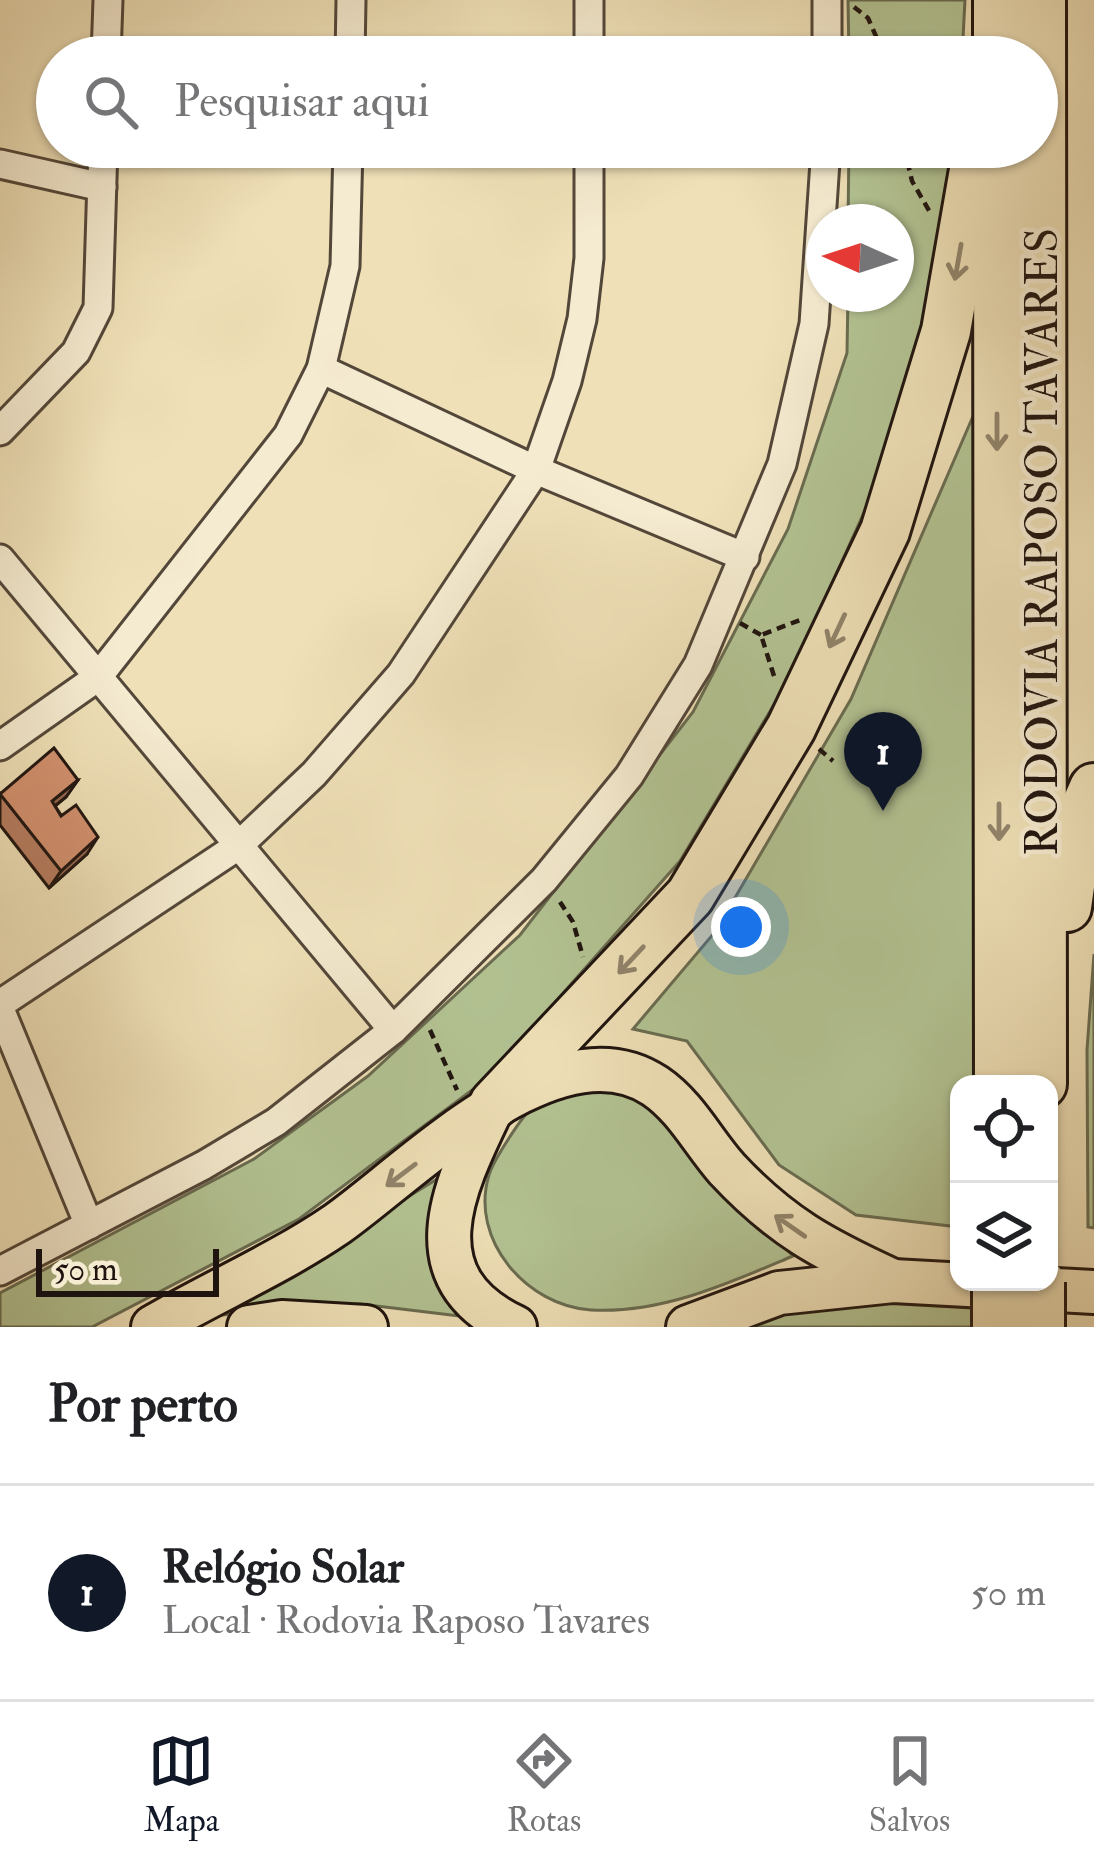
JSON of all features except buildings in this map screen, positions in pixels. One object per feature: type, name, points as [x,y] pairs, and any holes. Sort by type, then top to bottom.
[{"type":"highway","name":"RODOVIA RAPOSO TAVARES","points":[[1041,0],[1041,36]]},
{"type":"highway","points":[[480,1114],[690,896],[791,728],[885,531],[946,332],[974,168]]},
{"type":"highway","name":"RODOVIA RAPOSO TAVARES","points":[[998,168],[999,1075]]},
{"type":"highway","name":"RODOVIA RAPOSO TAVARES","points":[[1041,168],[1042,1075]]},
{"type":"highway","points":[[1051,1075],[1070,872],[1079,822],[1094,788]]},
{"type":"highway","points":[[997,1327],[998,1291]]},
{"type":"highway","points":[[1040,1291],[1040,1327]]},
{"type":"main road","points":[[153,1327],[334,1226],[480,1114],[548,1080],[590,1072],[622,1073],[654,1085],[687,1116],[723,1165],[766,1209],[818,1246],[893,1281]]},
{"type":"main road","points":[[480,1114],[449,1211],[449,1249],[464,1286],[490,1315],[515,1327]]},
{"type":"main road","points":[[688,1327],[779,1293],[893,1281],[1094,1292]]},
{"type":"main road","points":[[250,1327],[282,1322],[366,1327]]},
{"type":"street","points":[[107,36],[108,0]]},
{"type":"street","points":[[350,36],[351,0]]},
{"type":"street","points":[[589,36],[590,0]]},
{"type":"street","points":[[832,36],[839,2]]},
{"type":"street","points":[[0,164],[102,187]]},
{"type":"street","points":[[0,431],[76,352],[98,308],[102,168]]},
{"type":"street","points":[[0,746],[98,677],[289,435],[321,369],[345,266],[347,168]]},
{"type":"street","points":[[88,1225],[0,1007],[238,846],[314,775],[400,674],[536,470],[568,381],[582,320],[589,258],[589,168]]},
{"type":"street","points":[[0,1271],[205,1165],[276,1122],[393,1030],[544,880],[629,776],[698,665],[782,464],[814,324],[825,168]]},
{"type":"street","points":[[321,369],[536,470],[745,557]]},
{"type":"street","points":[[0,559],[393,1030]]},
{"type":"path","points":[[839,2],[868,18],[876,36]]},
{"type":"path","points":[[910,168],[929,213],[962,243]]},
{"type":"path","points":[[544,880],[573,922],[586,966],[589,1005]]},
{"type":"path","points":[[414,1009],[480,1114]]},
{"type":"green space","points":[[848,0],[965,0],[963,36],[849,36]]},
{"type":"green space","points":[[849,168],[955,168],[951,222],[885,466],[787,683],[680,861],[487,1079],[299,1219],[92,1327],[0,1327],[0,1293],[254,1159],[368,1076],[520,935],[693,712],[788,529],[847,353],[848,312],[914,312],[914,204],[848,204]]},
{"type":"green space","points":[[977,407],[982,1075],[950,1075],[950,1226],[856,1215],[779,1165],[687,1041],[633,1029],[715,932],[851,699]]},
{"type":"green space","points":[[1094,954],[1094,1228],[1088,1227],[1087,1050]]},
{"type":"green space","points":[[574,1083],[648,1095],[793,1256],[695,1295],[617,1310],[567,1306],[525,1283],[508,1265],[488,1223],[489,1175],[529,1111]]},
{"type":"green space","points":[[447,1173],[476,1318],[360,1304],[197,1317],[264,1285]]},
{"type":"green space","points":[[802,1294],[982,1304],[984,1327],[703,1327]]},
{"type":"place","name":"Relógio Solar","points":[[883,811]]}]
